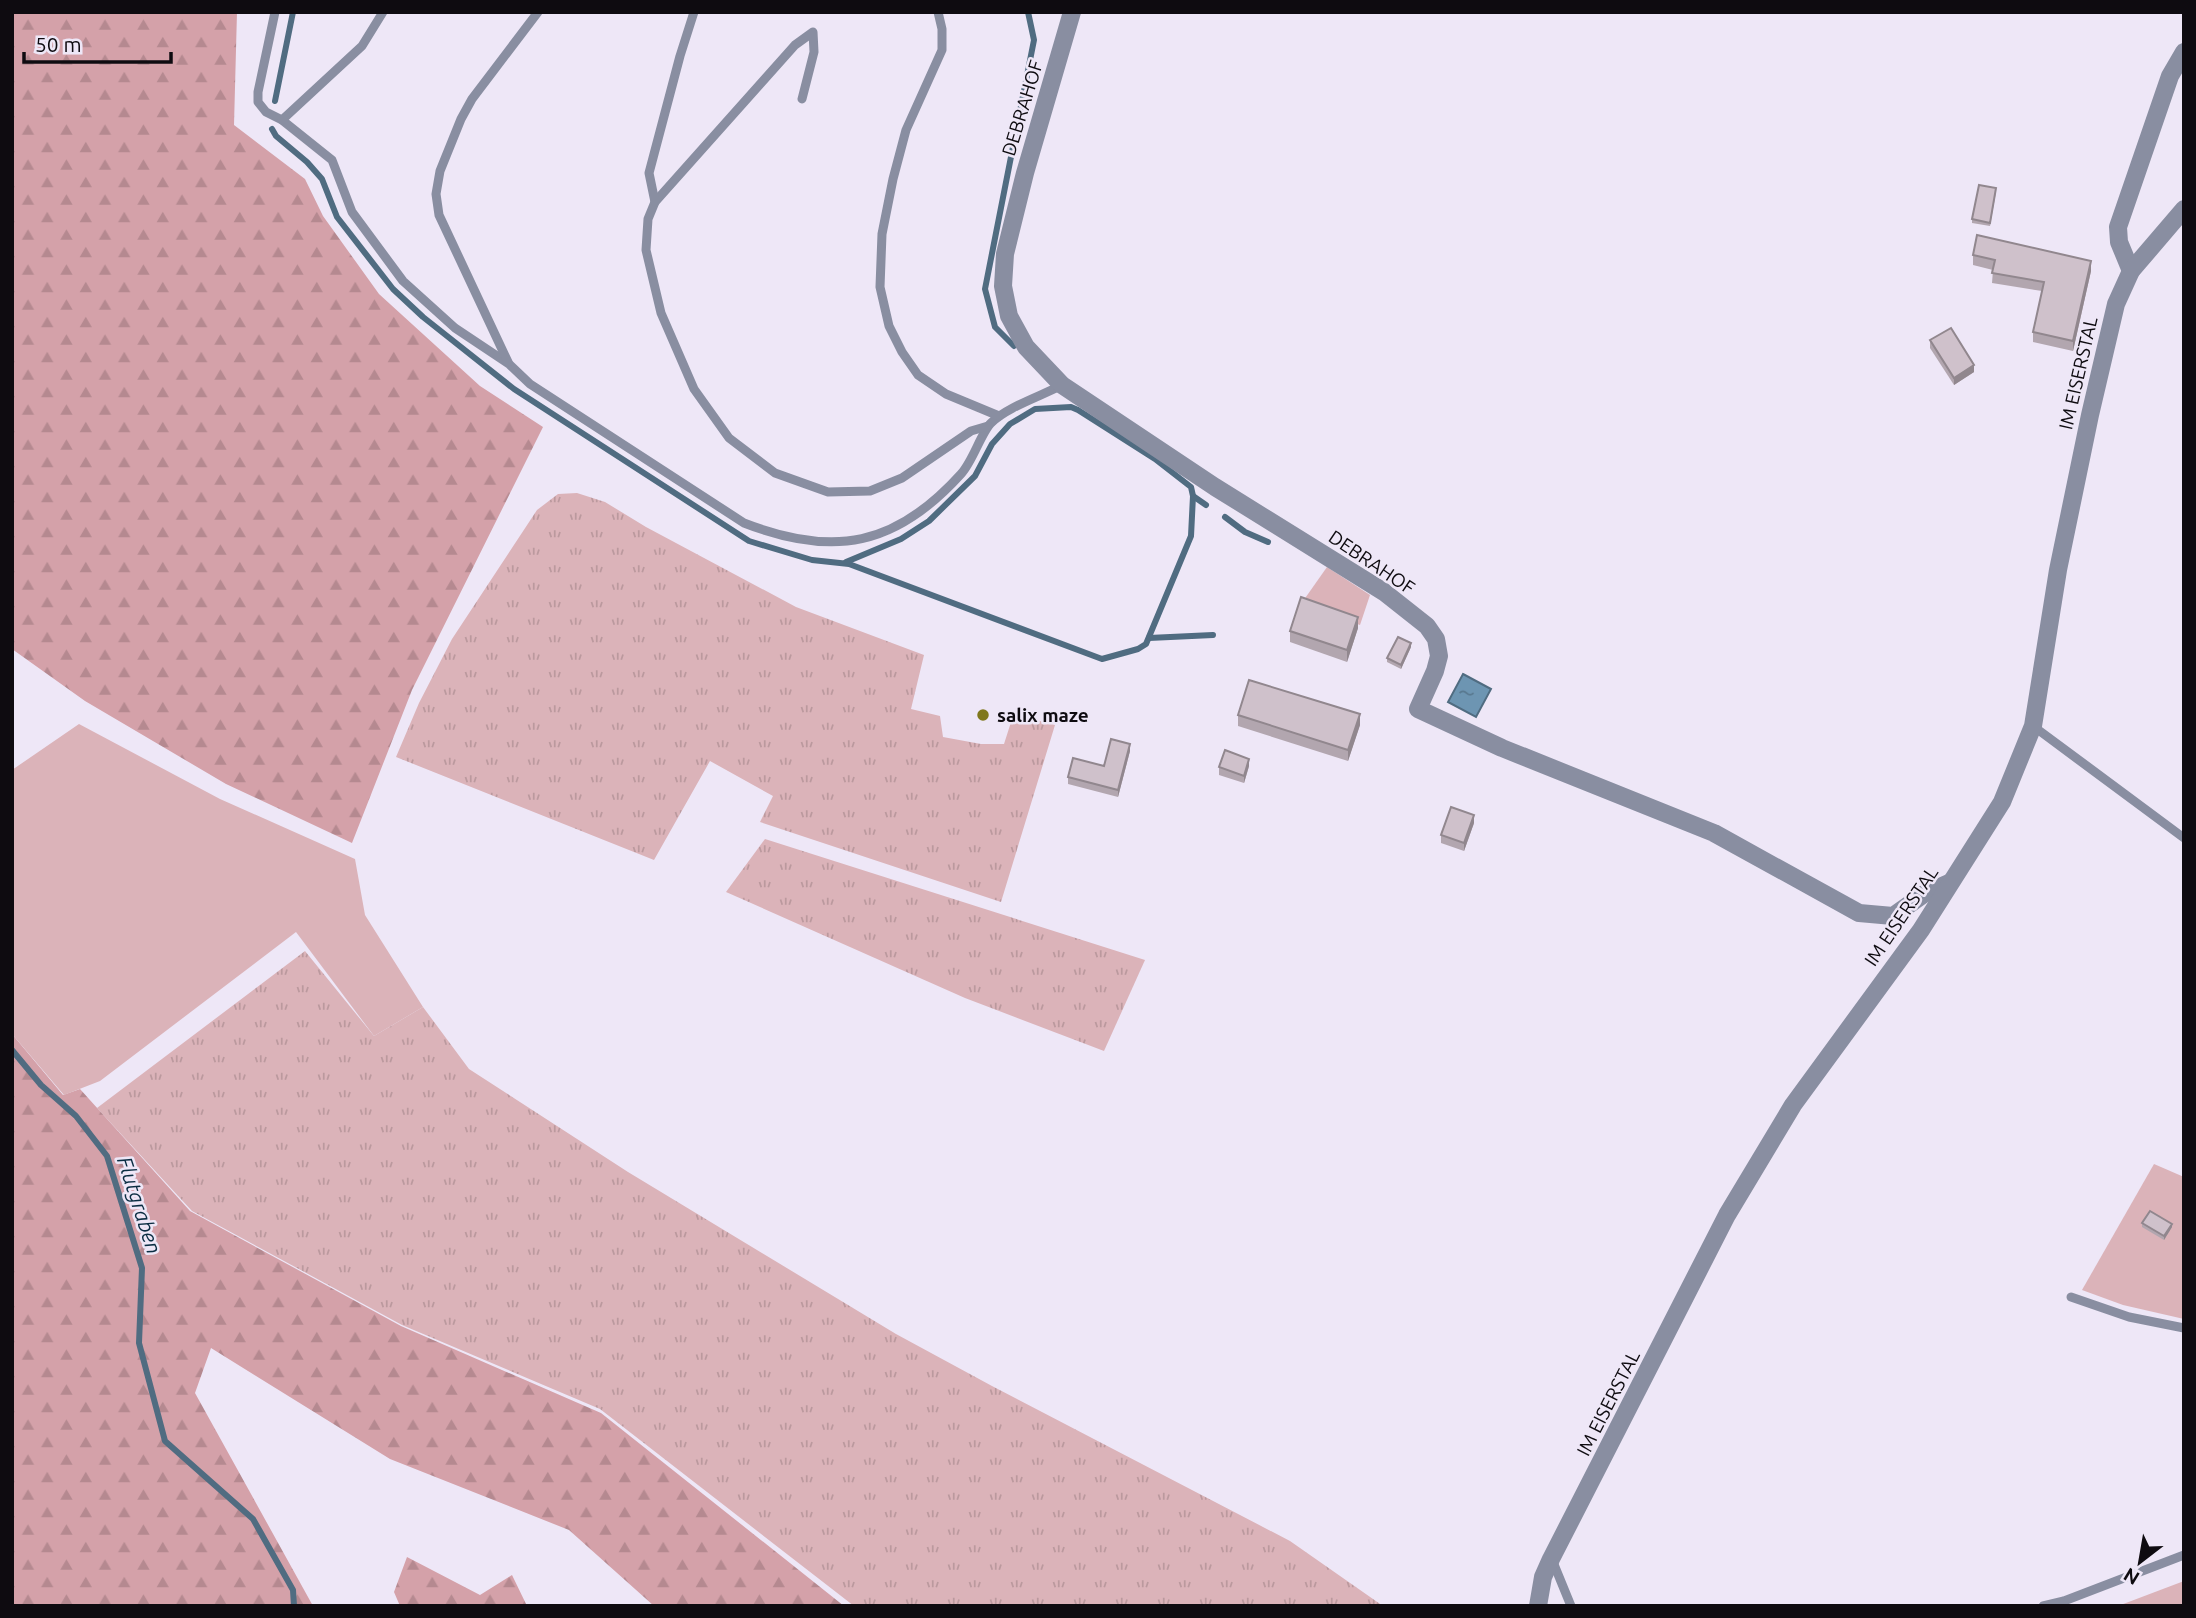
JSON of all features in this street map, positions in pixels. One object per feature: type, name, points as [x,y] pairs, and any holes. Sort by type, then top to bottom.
[{"type":"street","name":"DEBRAHOF","points":[[1072,12],[1025,173],[1005,254],[1003,286],[1009,316],[1026,348],[1062,385],[1215,487],[1384,592],[1427,626],[1436,639],[1439,656],[1418,709],[1502,748],[1714,833],[1858,913],[1893,916],[1924,894],[1949,883]]},
{"type":"street","points":[[2131,271],[2119,242],[2118,227],[2170,76],[2184,52]]},
{"type":"street","name":"IM EISERSTAL","points":[[1538,1606],[1543,1577],[1727,1215],[1793,1105],[1920,930],[2002,802],[2033,726],[2058,570],[2116,304],[2131,271],[2184,209]]},
{"type":"lane","points":[[275,12],[258,102],[266,112],[282,120],[332,160],[352,212],[403,281],[455,328],[509,364],[530,384],[744,523],[772,533],[822,543],[859,541],[894,529],[915,516],[963,473],[988,426],[999,416],[1062,385]]},
{"type":"lane","points":[[282,120],[362,46],[383,12]]},
{"type":"lane","points":[[509,364],[439,215],[436,194],[440,171],[472,99],[538,12]]},
{"type":"lane","points":[[655,202],[649,173],[694,12]]},
{"type":"lane","points":[[938,12],[942,29],[942,50],[905,130],[882,234],[880,287],[889,326],[918,375],[946,394],[999,416]]},
{"type":"lane","points":[[802,99],[814,52],[813,32],[795,45],[655,202],[648,219],[646,250],[661,313],[694,389],[729,438],[775,473],[828,492],[870,491],[902,478],[971,431],[988,426]]},
{"type":"lane","points":[[2033,726],[2184,838]]},
{"type":"lane","points":[[2071,1297],[2129,1317],[2184,1328]]},
{"type":"lane","points":[[2043,1606],[2064,1601],[2184,1555]]},
{"type":"lane","points":[[1552,1559],[1561,1587],[1571,1606]]},
{"type":"green space","points":[[12,12],[237,12],[234,125],[305,179],[323,216],[379,294],[480,386],[543,427],[412,690],[352,843],[226,784],[85,701],[12,649]]},
{"type":"green space","points":[[577,493],[605,502],[646,527],[796,607],[924,655],[911,709],[940,716],[943,737],[981,744],[1004,744],[1012,719],[1025,717],[1055,725],[1001,902],[760,822],[773,796],[710,761],[654,860],[396,757],[419,703],[452,639],[537,510],[558,494]]},
{"type":"green space","points":[[1327,567],[1370,595],[1360,625],[1301,604]]},
{"type":"green space","points":[[79,724],[220,799],[355,859],[365,915],[423,1007],[374,1036],[296,932],[100,1081],[64,1095],[12,1034],[12,770]]},
{"type":"green space","points":[[765,839],[1145,960],[1104,1051],[965,998],[726,892]]},
{"type":"green space","points":[[305,951],[374,1036],[423,1007],[469,1069],[628,1172],[896,1334],[1290,1541],[1383,1606],[854,1606],[600,1409],[402,1325],[192,1211],[97,1108]]},
{"type":"green space","points":[[12,1034],[63,1095],[80,1089],[190,1211],[401,1326],[601,1413],[844,1606],[654,1606],[569,1530],[390,1459],[211,1348],[195,1393],[313,1606],[12,1606]]},
{"type":"green space","points":[[2154,1164],[2184,1177],[2184,1319],[2123,1305],[2082,1290]]},
{"type":"green space","points":[[407,1557],[480,1595],[512,1575],[527,1606],[400,1606],[394,1592]]},
{"type":"green space","points":[[2184,1581],[2184,1606],[2118,1606]]},
{"type":"water","points":[[1463,674],[1491,689],[1476,717],[1448,702]]},
{"type":"building","points":[[1979,185],[1996,188],[1990,223],[1972,219]]},
{"type":"building","points":[[1977,235],[2091,261],[2073,341],[2033,332],[2044,282],[1992,273],[1995,260],[1973,255]]},
{"type":"building","points":[[1951,328],[1974,365],[1954,378],[1930,340]]},
{"type":"building","points":[[1301,597],[1358,617],[1347,650],[1290,631]]},
{"type":"building","points":[[1398,637],[1411,643],[1401,665],[1387,658]]},
{"type":"building","points":[[1249,680],[1360,714],[1348,750],[1238,715]]},
{"type":"building","points":[[1111,739],[1130,744],[1118,790],[1068,777],[1073,758],[1104,766]]},
{"type":"building","points":[[1225,750],[1249,759],[1244,776],[1219,767]]},
{"type":"building","points":[[1451,807],[1474,815],[1464,843],[1441,835]]},
{"type":"building","points":[[2150,1211],[2172,1224],[2164,1236],[2142,1223]]},
{"type":"waterway","points":[[275,101],[293,12]]},
{"type":"waterway","points":[[1014,346],[995,327],[985,289],[1034,40],[1028,12]]},
{"type":"waterway","points":[[272,129],[276,136],[307,162],[322,179],[337,217],[393,289],[423,317],[514,389],[749,541],[812,560],[849,564],[1102,659],[1138,649],[1146,644],[1191,536],[1193,496]]},
{"type":"waterway","points":[[846,562],[901,539],[929,521],[975,476],[992,444],[1010,424],[1035,409],[1071,407],[1078,410],[1155,459],[1191,487],[1193,496],[1206,505]]},
{"type":"waterway","points":[[1225,517],[1245,532],[1268,542]]},
{"type":"waterway","points":[[1149,638],[1213,635]]},
{"type":"waterway","name":"Flutgraben","points":[[12,1050],[41,1085],[76,1116],[107,1156],[142,1268],[139,1343],[165,1441],[253,1519],[293,1590],[294,1606]]},
{"type":"place","name":"salix maze","points":[[983,715]]}]
